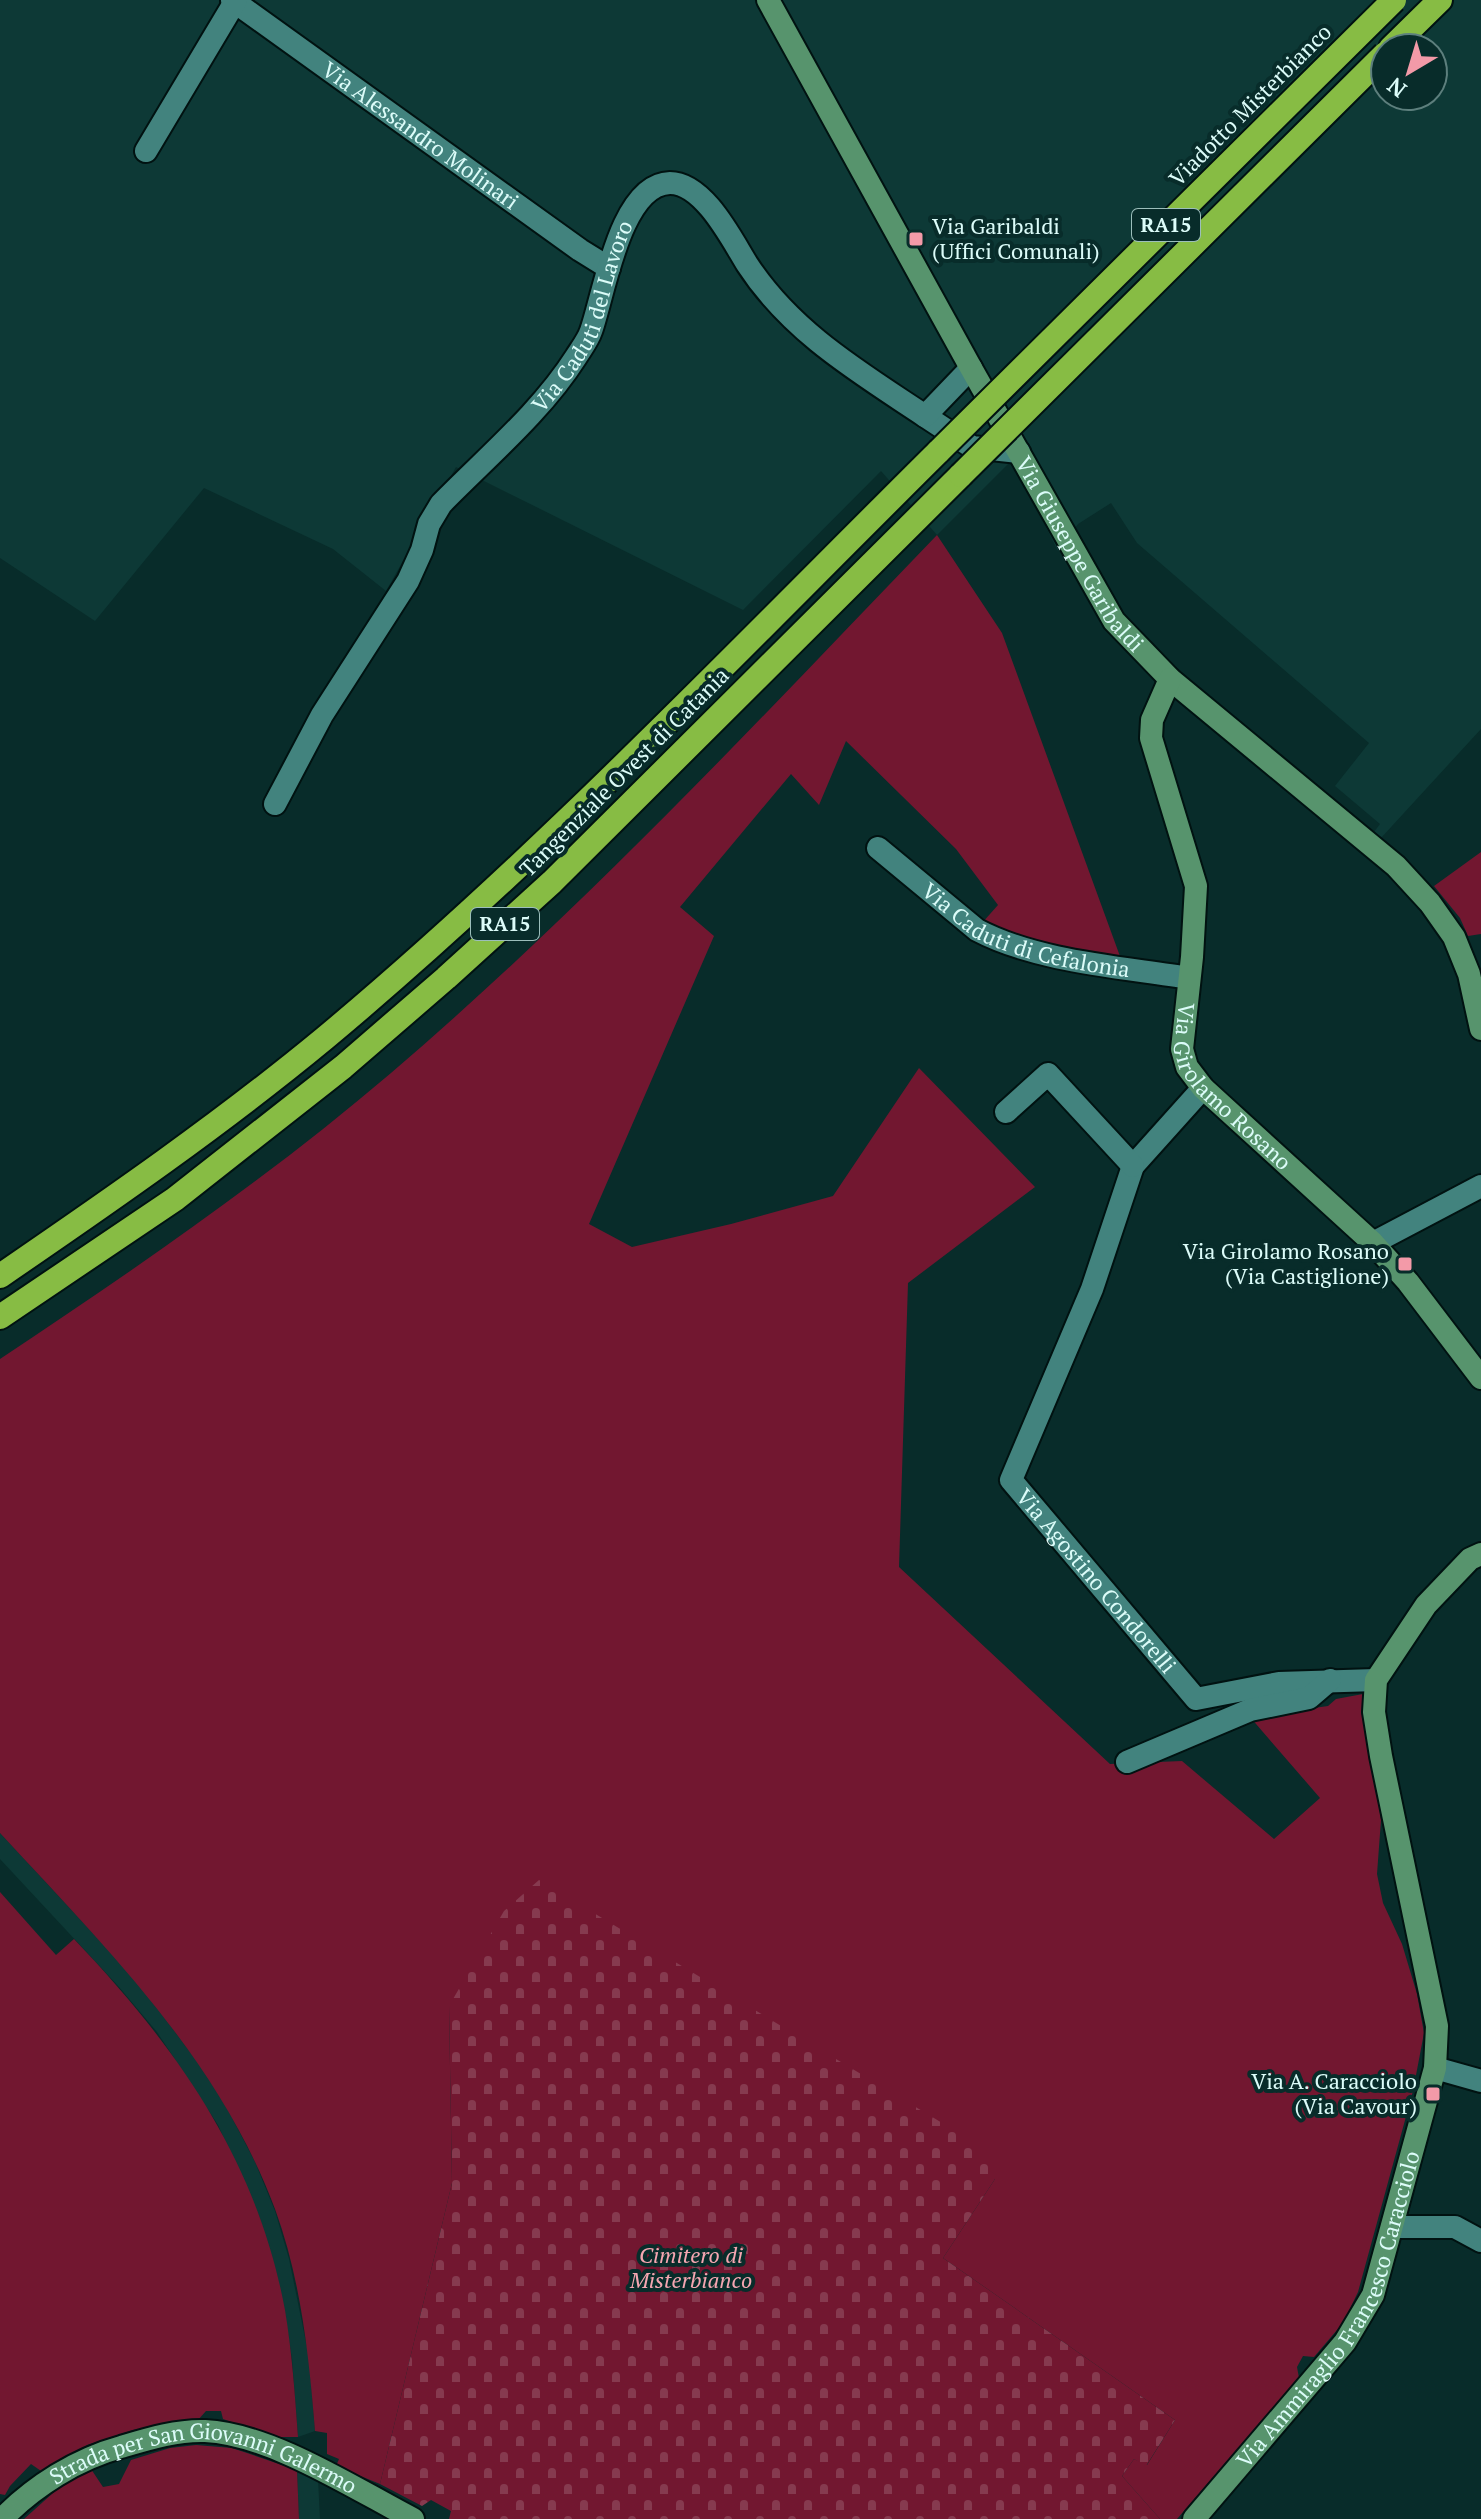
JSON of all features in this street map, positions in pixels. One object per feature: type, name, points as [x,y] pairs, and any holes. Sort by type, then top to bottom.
[{"type":"highway","name":"Viadotto Misterbianco","points":[[939,451],[1394,0]]},
{"type":"highway","points":[[1407,32],[1440,0]]},
{"type":"highway","name":"Tangenziale Ovest di Catania","points":[[0,1317],[175,1199],[343,1067],[552,882],[1369,70]]},
{"type":"highway","name":"Tangenziale Ovest di Catania","points":[[0,1276],[155,1170],[323,1039],[426,951],[527,858],[939,451]]},
{"type":"main road","name":"Via Giuseppe Garibaldi","points":[[768,0],[1114,621],[1170,679],[1396,866],[1430,903],[1454,937],[1469,974],[1481,1029]]},
{"type":"main road","name":"Via Girolamo Rosano","points":[[1170,679],[1152,720],[1151,738],[1196,886],[1182,1049],[1187,1067],[1203,1088],[1373,1243],[1408,1282],[1481,1378]]},
{"type":"main road","points":[[1376,1680],[1426,1605],[1470,1559],[1481,1554]]},
{"type":"main road","name":"Via Ammiraglio Francesco Caracciolo","points":[[1194,2519],[1345,2342],[1373,2295],[1435,2068],[1437,2026],[1381,1756],[1374,1712],[1376,1680]]},
{"type":"main road","name":"Strada per San Giovanni Galermo","points":[[2,2517],[33,2491],[67,2469],[108,2451],[183,2432],[206,2431],[274,2448],[413,2519]]},
{"type":"street","points":[[146,151],[234,1]]},
{"type":"street","name":"Via Alessandro Molinari","points":[[234,1],[609,268]]},
{"type":"street","name":"Via Caduti del Lavoro","points":[[275,804],[322,715],[408,581],[422,550],[429,524],[441,504],[560,381],[591,334],[622,228],[656,187],[672,183],[690,191],[712,209],[782,311],[823,347],[972,447],[1019,452]]},
{"type":"street","points":[[925,416],[971,368]]},
{"type":"street","name":"Via Caduti di Cefalonia","points":[[878,848],[989,937],[1048,955],[1189,978]]},
{"type":"street","points":[[1006,1112],[1048,1074],[1133,1166]]},
{"type":"street","name":"Via Agostino Condorelli","points":[[1203,1088],[1133,1166],[1092,1289],[1011,1480],[1196,1699],[1279,1683],[1376,1680]]},
{"type":"street","points":[[1373,1243],[1481,1186]]},
{"type":"street","points":[[1127,1762],[1250,1710],[1309,1698],[1330,1680]]},
{"type":"street","points":[[1435,2068],[1481,2081]]},
{"type":"street","points":[[1393,2227],[1455,2227],[1481,2241]]},
{"type":"shaded area","points":[[0,0],[1481,0],[1481,729],[1381,838],[1374,832],[1380,824],[1335,786],[1369,743],[1137,543],[1111,503],[1078,524],[1058,551],[1012,460],[937,535],[881,471],[743,610],[456,467],[386,591],[333,549],[204,488],[95,621],[0,558]]},
{"type":"shaded area","points":[[0,1833],[132,1975],[203,2069],[229,2112],[255,2162],[275,2211],[289,2259],[309,2357],[315,2431],[298,2437],[292,2359],[273,2262],[259,2216],[218,2125],[157,2032],[0,1859]]},
{"type":"shaded area","points":[[297,2470],[318,2479],[320,2519],[299,2519]]},
{"type":"green space","points":[[937,535],[1002,633],[1121,959],[1045,946],[982,923],[998,905],[956,849],[846,741],[819,805],[791,774],[680,907],[714,936],[589,1224],[632,1247],[833,1196],[919,1068],[1035,1187],[908,1283],[899,1567],[1110,1764],[1182,1761],[1274,1839],[1320,1798],[1250,1717],[1328,1706],[1336,1699],[1363,1694],[1381,1820],[1377,1874],[1383,1903],[1402,1944],[1417,1994],[1424,2033],[1413,2091],[1358,2292],[1343,2323],[1314,2357],[1303,2356],[1297,2367],[1299,2378],[1177,2519],[1160,2519],[1122,2476],[1134,2459],[1147,2465],[1175,2420],[943,2258],[995,2179],[449,2006],[452,2183],[380,2484],[336,2466],[339,2459],[327,2454],[327,2433],[315,2431],[302,2318],[284,2236],[251,2155],[223,2103],[157,2008],[0,1833],[0,1359],[200,1222],[297,1149],[463,1010],[602,878],[738,742]]},
{"type":"green space","points":[[1481,852],[1481,934],[1468,936],[1460,918],[1434,886]]},
{"type":"green space","name":"Cimitero di Misterbianco","points":[[539,1880],[987,2150],[995,2179],[943,2258],[1175,2420],[1146,2466],[1134,2459],[1122,2476],[1160,2519],[449,2519],[451,2511],[431,2500],[422,2506],[380,2484],[452,2183],[449,2006],[504,1911]]},
{"type":"green space","points":[[0,1892],[56,1955],[74,1939],[146,2021],[208,2109],[255,2204],[272,2255],[285,2310],[298,2437],[275,2437],[223,2419],[221,2411],[206,2411],[198,2420],[133,2430],[87,2445],[44,2473],[31,2464],[5,2495],[0,2494]]},
{"type":"green space","points":[[196,2445],[232,2448],[297,2470],[299,2519],[24,2519],[63,2484],[91,2469],[103,2487],[119,2484],[131,2460],[170,2448]]},
{"type":"place","name":"Via Garibaldi (Uffici Comunali)","points":[[916,239]]},
{"type":"place","name":"Via Girolamo Rosano (Via Castiglione)","points":[[1405,1264]]},
{"type":"place","name":"Via A. Caracciolo (Via Cavour)","points":[[1433,2094]]}]
